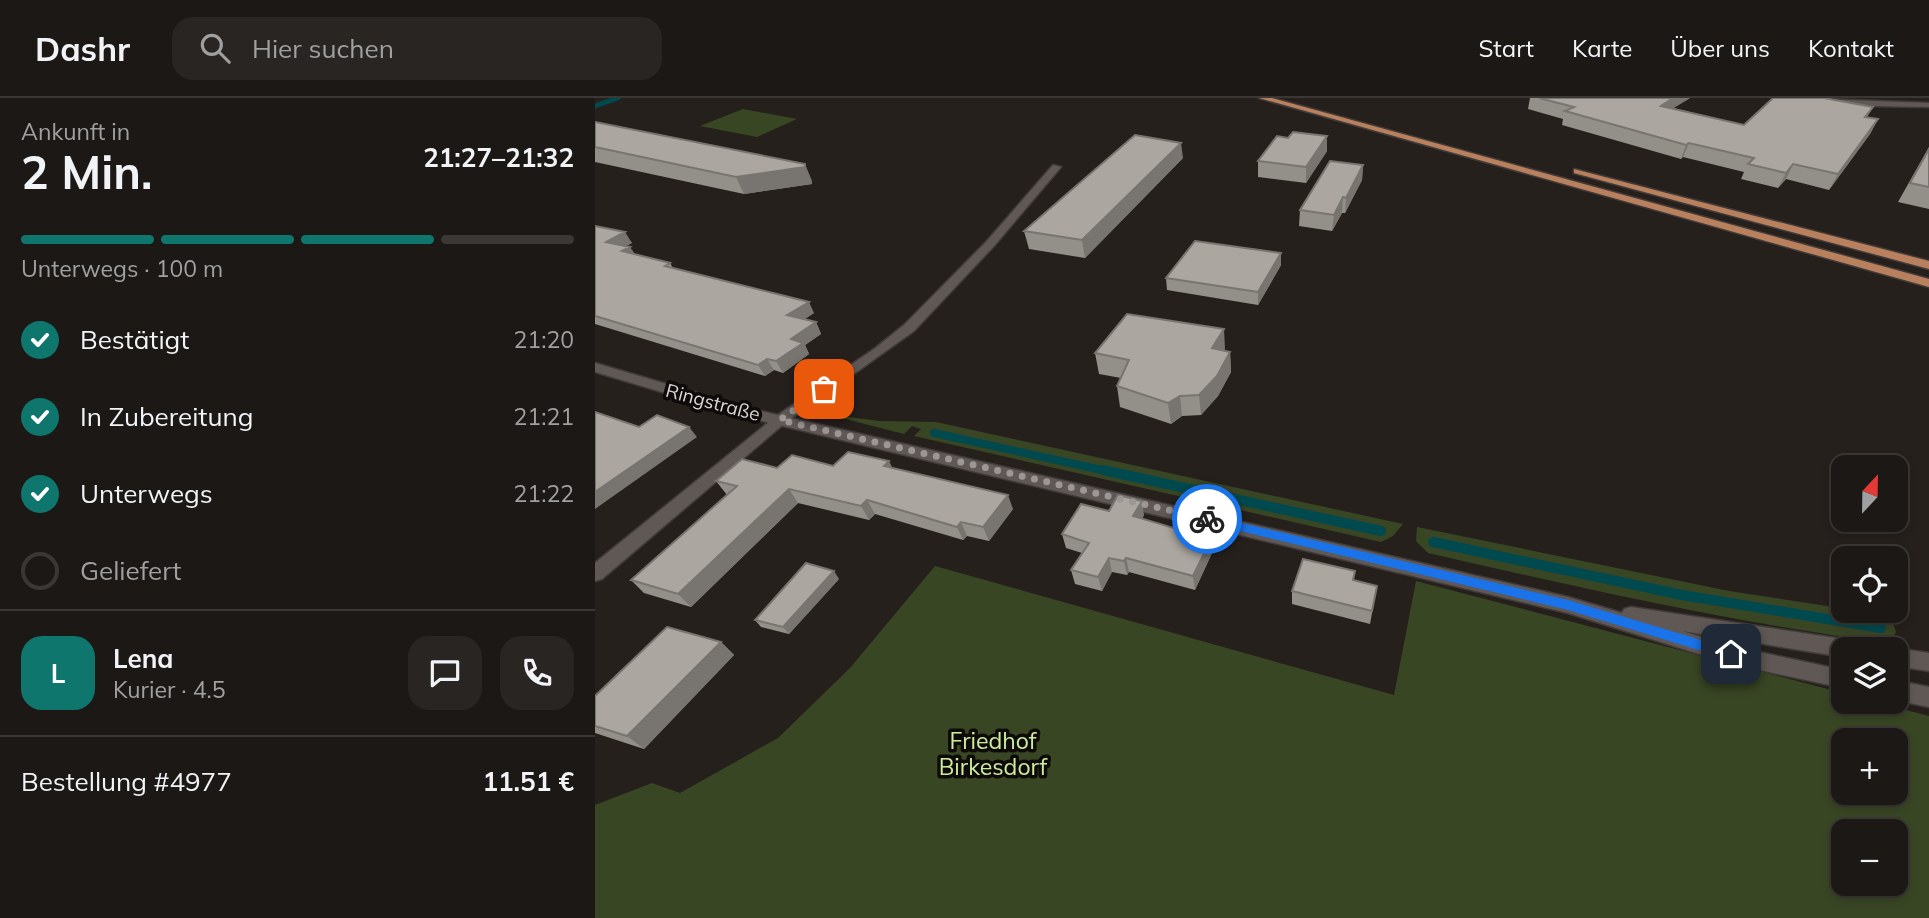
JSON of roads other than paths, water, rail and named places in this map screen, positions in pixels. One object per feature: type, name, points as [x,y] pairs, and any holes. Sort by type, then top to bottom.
[{"type":"main road","points":[[1263,98],[1929,284]]},
{"type":"main road","points":[[1302,98],[1447,137]]},
{"type":"main road","points":[[1800,98],[1929,105]]},
{"type":"main road","points":[[595,574],[780,420],[879,352],[909,328],[990,244],[1056,167]]},
{"type":"main road","points":[[1568,169],[1929,265]]},
{"type":"main road","name":"Ringstraße","points":[[595,367],[780,420],[1568,605],[1731,654],[1831,675]]},
{"type":"main road","name":"Ringstraße","points":[[1568,605],[1831,646]]},
{"type":"main road","points":[[1908,659],[1929,662]]},
{"type":"main road","points":[[1908,693],[1929,697]]},
{"type":"waterway","points":[[595,106],[618,98]]},
{"type":"waterway","points":[[934,433],[1111,472]]},
{"type":"waterway","points":[[1103,470],[1381,531]]},
{"type":"waterway","points":[[1433,542],[1682,595],[1881,628]]},
{"type":"park label","name":"Friedhof Birkesdorf","points":[[993,753]]}]
